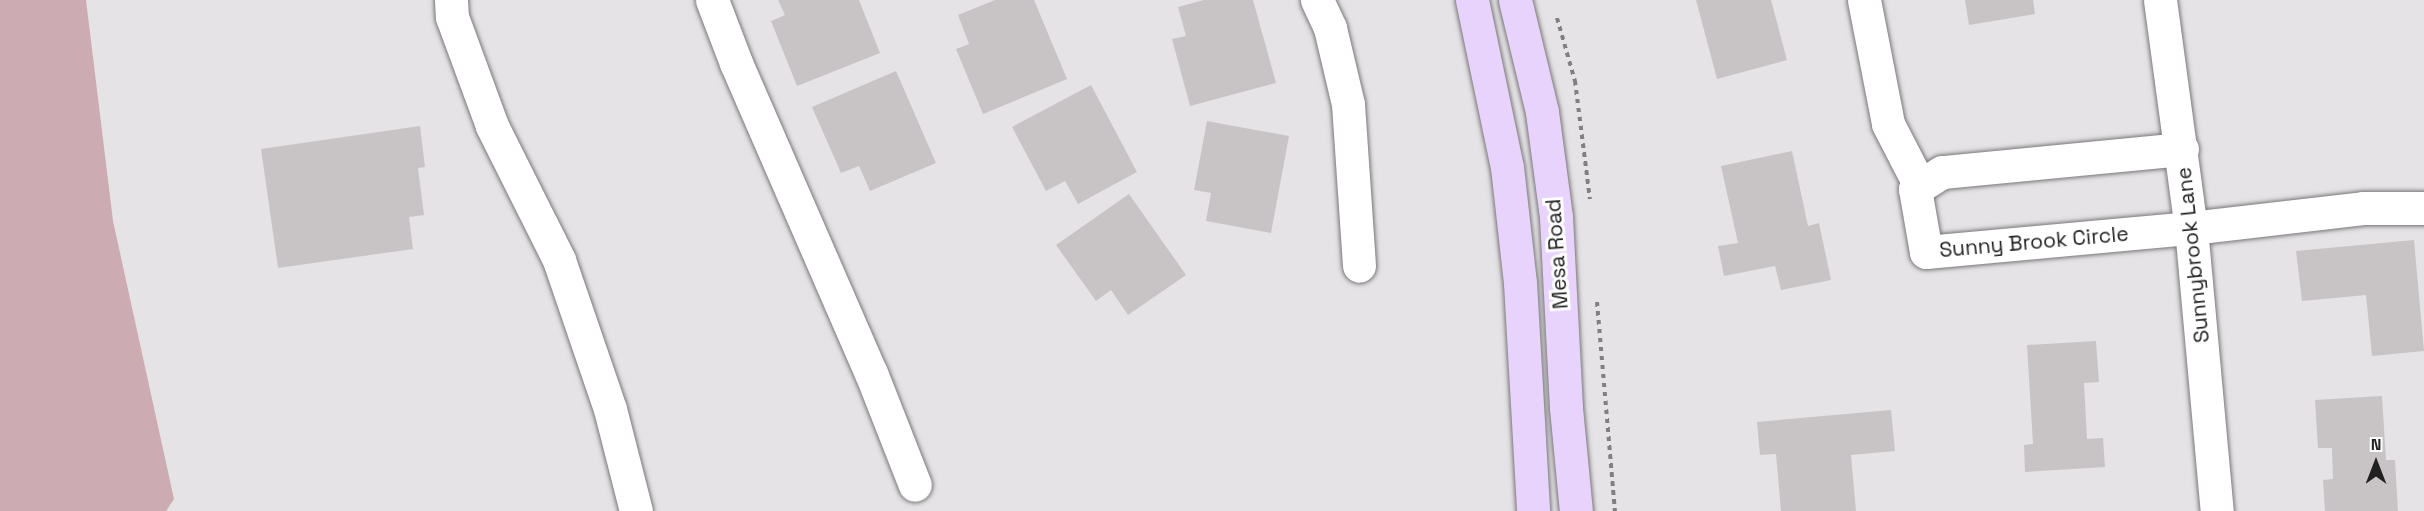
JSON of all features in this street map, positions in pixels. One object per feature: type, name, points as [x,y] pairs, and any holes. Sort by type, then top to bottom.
[{"type":"main road","name":"Mesa Road","points":[[1473,0],[1507,167],[1520,284],[1533,511]]},
{"type":"main road","name":"Mesa Road","points":[[1515,0],[1542,112],[1556,217],[1566,408],[1576,511]]},
{"type":"street","points":[[451,0],[452,17],[492,126],[559,261],[610,409],[636,511]]},
{"type":"street","points":[[712,0],[736,63],[871,373],[915,485]]},
{"type":"street","points":[[1317,0],[1330,28],[1348,104],[1359,266]]},
{"type":"street","points":[[1864,0],[1888,124],[1920,186],[1942,172],[2182,149]]},
{"type":"street","name":"Sunnybrook Lane","points":[[2160,0],[2191,228],[2217,511]]},
{"type":"street","name":"Sunny Brook Circle","points":[[1920,186],[1915,189],[1926,252],[2191,228]]},
{"type":"street","points":[[2191,228],[2328,211],[2424,208]]},
{"type":"shaded area","points":[[0,0],[86,0],[113,221],[174,499],[166,511],[0,511]]},
{"type":"building","points":[[778,0],[859,0],[880,53],[797,86],[771,21],[785,15]]},
{"type":"building","points":[[995,0],[1034,0],[1067,79],[983,114],[956,49],[969,44],[958,15]]},
{"type":"building","points":[[1204,0],[1253,0],[1276,83],[1190,106],[1172,39],[1186,36],[1178,7]]},
{"type":"building","points":[[1696,0],[1771,0],[1787,60],[1717,79]]},
{"type":"building","points":[[1965,0],[2033,0],[2035,14],[1969,25]]},
{"type":"building","points":[[896,71],[936,163],[870,191],[859,166],[841,173],[812,107]]},
{"type":"building","points":[[1091,85],[1137,172],[1078,204],[1065,181],[1046,191],[1012,127]]},
{"type":"building","points":[[1207,121],[1289,136],[1271,233],[1206,221],[1211,193],[1194,190]]},
{"type":"building","points":[[420,126],[425,167],[418,168],[424,215],[409,217],[413,249],[278,268],[261,149]]},
{"type":"building","points":[[1792,151],[1808,226],[1819,223],[1831,280],[1781,290],[1775,266],[1724,276],[1718,246],[1738,243],[1721,166]]},
{"type":"building","points":[[1129,194],[1186,275],[1128,315],[1111,290],[1096,301],[1056,245]]},
{"type":"building","points":[[2414,240],[2424,351],[2372,356],[2366,295],[2302,301],[2296,251]]},
{"type":"building","points":[[2096,341],[2099,382],[2084,383],[2087,439],[2103,438],[2105,467],[2025,472],[2024,445],[2033,444],[2027,345]]},
{"type":"building","points":[[2382,396],[2386,460],[2395,460],[2398,511],[2325,511],[2323,480],[2333,479],[2332,448],[2318,448],[2315,400]]},
{"type":"building","points":[[1891,410],[1895,451],[1851,455],[1856,511],[1781,511],[1776,454],[1760,455],[1757,422]]}]
